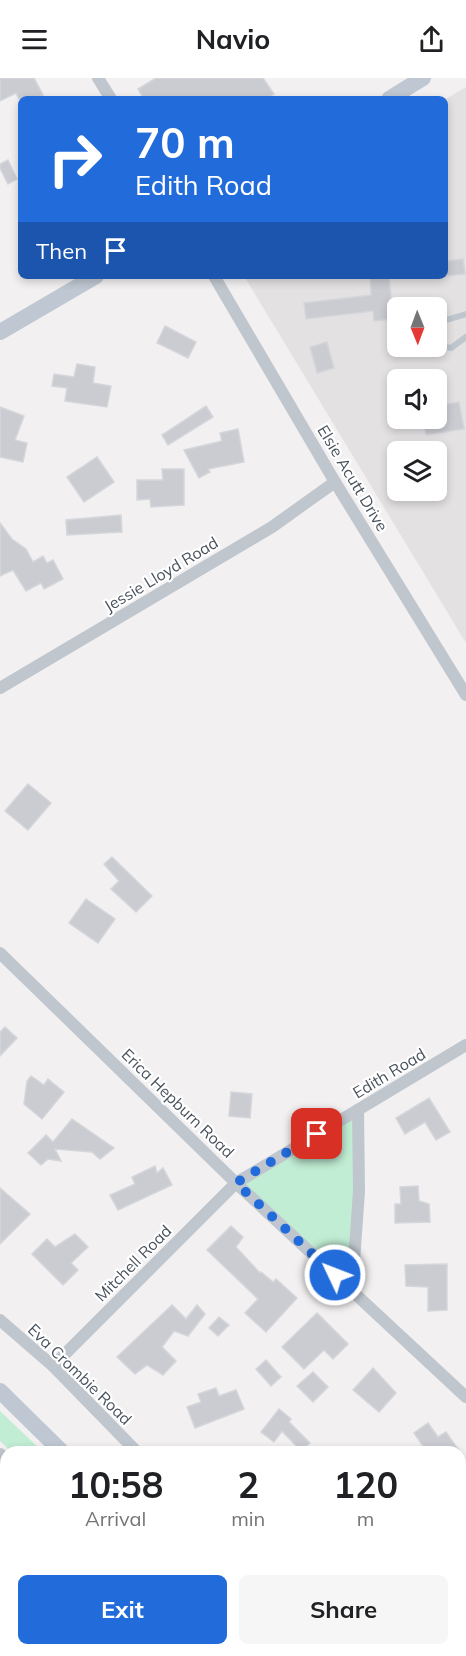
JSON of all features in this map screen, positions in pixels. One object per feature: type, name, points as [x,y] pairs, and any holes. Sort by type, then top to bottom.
[{"type":"main road","points":[[394,96],[423,78]]},
{"type":"main road","points":[[0,332],[91,279]]},
{"type":"main road","points":[[0,1391],[56,1446]]},
{"type":"street","points":[[98,78],[109,96]]},
{"type":"street","name":"Elsie Acutt Drive","points":[[216,279],[335,482],[466,695]]},
{"type":"street","name":"Jessie Lloyd Road","points":[[0,688],[272,527],[335,482]]},
{"type":"street","name":"Erica Hepburn Road","points":[[0,953],[236,1183],[466,1397]]},
{"type":"street","name":"Edith Road","points":[[236,1183],[466,1046]]},
{"type":"street","points":[[352,1290],[359,1191],[358,1110]]},
{"type":"street","name":"Mitchell Road","points":[[53,1366],[236,1183]]},
{"type":"street","name":"Eva Crombie Road","points":[[0,1320],[53,1366],[131,1446]]},
{"type":"lane","points":[[447,320],[466,314]]},
{"type":"lane","points":[[447,347],[451,348],[466,337]]},
{"type":"shaded area","points":[[466,87],[466,643],[246,279],[448,279],[448,98]]},
{"type":"green space","points":[[354,1117],[354,1195],[348,1280],[242,1185]]},
{"type":"green space","points":[[0,1411],[37,1446],[5,1446],[0,1441]]},
{"type":"building","points":[[0,78],[34,78],[43,95],[18,97],[16,93],[0,101]]},
{"type":"building","points":[[156,78],[263,78],[274,94],[271,96],[142,96],[138,89]]},
{"type":"building","points":[[8,160],[17,179],[8,184],[0,164]]},
{"type":"building","points":[[463,259],[465,274],[448,276],[448,261]]},
{"type":"building","points":[[370,279],[389,279],[391,297],[387,297],[387,320],[374,321],[373,311],[306,319],[304,303],[371,295]]},
{"type":"building","points":[[165,326],[196,342],[188,358],[157,343]]},
{"type":"building","points":[[327,342],[334,368],[317,373],[310,347]]},
{"type":"building","points":[[77,364],[95,367],[93,383],[111,386],[107,407],[65,401],[67,388],[52,386],[54,374],[74,377]]},
{"type":"building","points":[[459,402],[464,429],[426,435],[425,429],[447,429],[447,404]]},
{"type":"building","points":[[206,406],[213,417],[168,445],[162,435]]},
{"type":"building","points":[[0,407],[24,416],[15,440],[27,443],[23,462],[0,457]]},
{"type":"building","points":[[238,429],[244,462],[208,469],[210,472],[199,478],[184,450],[222,441],[220,433]]},
{"type":"building","points":[[97,457],[114,482],[84,502],[67,477]]},
{"type":"building","points":[[162,469],[184,469],[184,505],[151,507],[150,499],[137,500],[137,480],[163,480]]},
{"type":"building","points":[[121,515],[122,532],[67,535],[66,520]]},
{"type":"building","points":[[0,523],[12,539],[26,549],[33,562],[43,556],[47,563],[53,560],[63,579],[44,589],[41,583],[26,591],[13,570],[0,576]]},
{"type":"building","points":[[28,784],[51,803],[28,830],[5,811]]},
{"type":"building","points":[[112,857],[152,896],[136,912],[111,889],[119,881],[104,864]]},
{"type":"building","points":[[86,899],[115,919],[98,943],[69,923]]},
{"type":"building","points":[[5,1027],[17,1038],[0,1056],[0,1032]]},
{"type":"building","points":[[31,1076],[44,1085],[48,1079],[64,1092],[42,1119],[24,1104],[27,1081]]},
{"type":"building","points":[[231,1092],[252,1094],[250,1118],[229,1116]]},
{"type":"building","points":[[429,1098],[450,1132],[436,1140],[425,1122],[405,1134],[396,1118]]},
{"type":"building","points":[[72,1119],[114,1148],[100,1159],[92,1152],[55,1149],[61,1161],[48,1159],[41,1165],[28,1153],[46,1135],[53,1142]]},
{"type":"building","points":[[155,1166],[157,1173],[163,1168],[172,1185],[118,1210],[110,1195],[135,1184],[132,1177]]},
{"type":"building","points":[[418,1186],[419,1201],[429,1204],[430,1222],[395,1223],[395,1204],[401,1204],[400,1187]]},
{"type":"building","points":[[0,1188],[30,1214],[0,1244]]},
{"type":"building","points":[[231,1226],[243,1237],[236,1247],[260,1273],[273,1282],[276,1279],[297,1298],[266,1332],[245,1313],[258,1299],[207,1250]]},
{"type":"building","points":[[75,1234],[88,1247],[71,1263],[78,1270],[63,1285],[32,1254],[47,1239],[55,1247]]},
{"type":"building","points":[[447,1264],[447,1310],[428,1311],[428,1287],[406,1286],[405,1265]]},
{"type":"building","points":[[172,1305],[186,1319],[197,1305],[205,1314],[188,1336],[174,1331],[162,1347],[176,1361],[163,1375],[147,1365],[135,1374],[117,1357]]},
{"type":"building","points":[[317,1313],[348,1344],[333,1359],[324,1350],[304,1369],[282,1347]]},
{"type":"building","points":[[219,1317],[229,1325],[218,1336],[209,1328]]},
{"type":"building","points":[[266,1360],[281,1377],[271,1386],[256,1369]]},
{"type":"building","points":[[373,1368],[396,1393],[379,1412],[353,1390]]},
{"type":"building","points":[[313,1372],[328,1387],[313,1402],[297,1386]]},
{"type":"building","points":[[216,1388],[219,1396],[236,1390],[244,1409],[195,1428],[187,1407],[201,1402],[198,1394]]},
{"type":"building","points":[[279,1409],[291,1419],[289,1422],[310,1443],[307,1446],[296,1446],[282,1431],[274,1442],[261,1432]]},
{"type":"building","points":[[428,1423],[438,1437],[446,1432],[456,1446],[423,1446],[414,1433]]},
{"type":"route","points":[[317,1134],[236,1183],[335,1275]]}]
